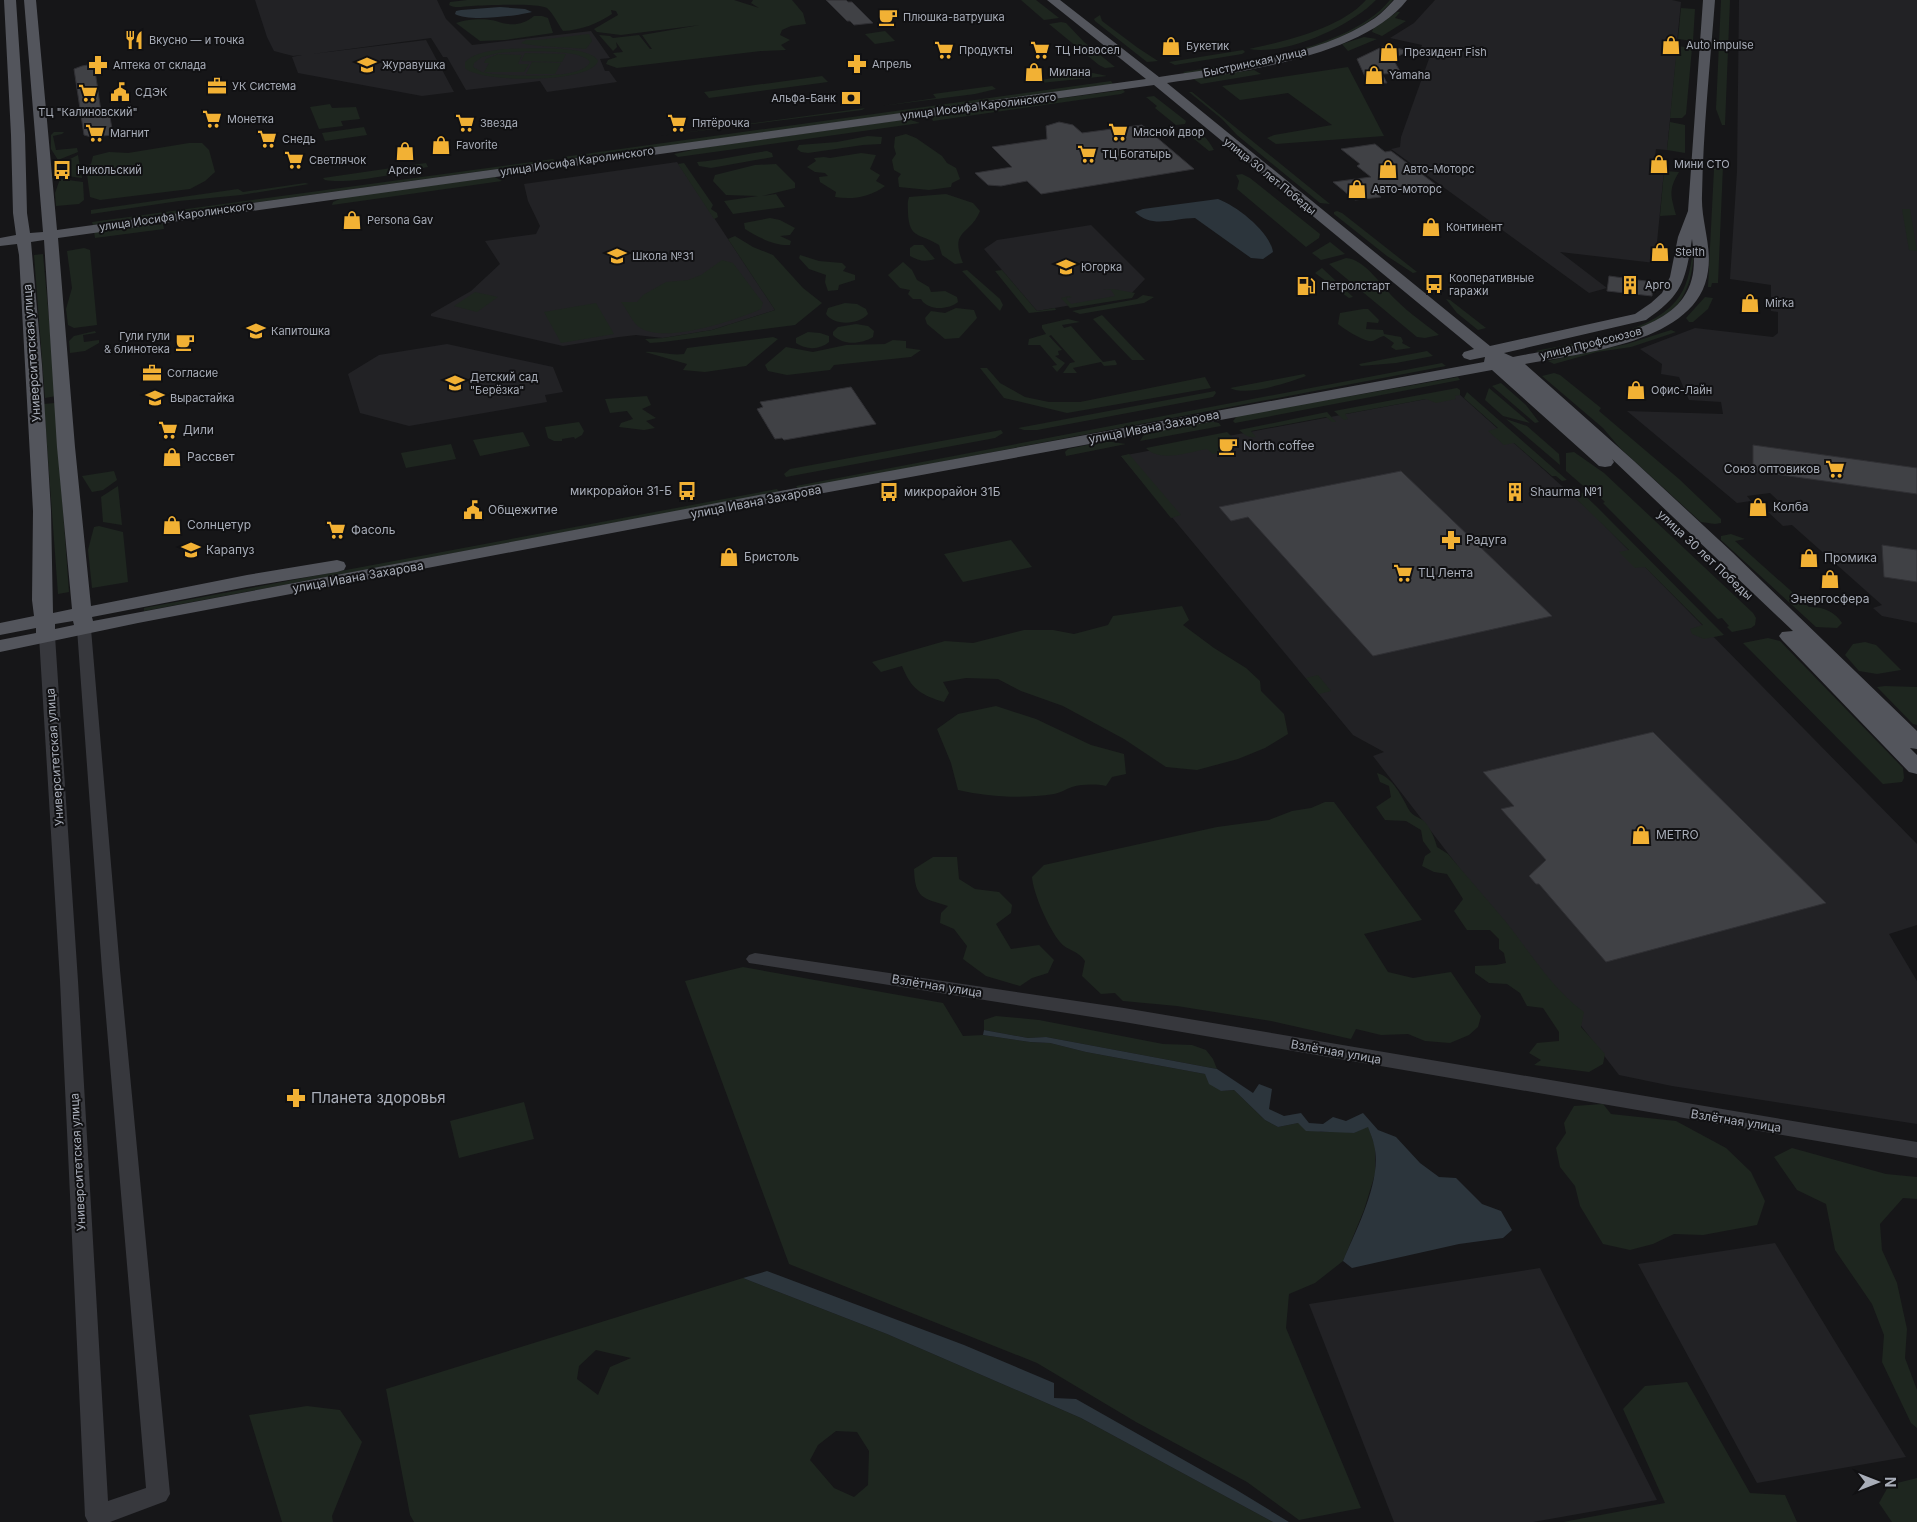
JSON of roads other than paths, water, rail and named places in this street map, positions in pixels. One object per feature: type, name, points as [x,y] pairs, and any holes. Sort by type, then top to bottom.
[{"type":"main road","name":"Университетская улица","points":[[10,0],[22,233],[34,365],[42,511],[42,600],[46,628]]},
{"type":"main road","points":[[30,0],[49,229],[53,250],[72,516],[83,620]]},
{"type":"main road","name":"улица 30 лет Победы","points":[[1053,0],[1498,360],[1592,431],[1824,649],[1917,743]]},
{"type":"main road","name":"Быстринская улица","points":[[1150,77],[1261,55],[1312,42],[1353,24],[1385,0]]},
{"type":"main road","name":"Быстринская улица","points":[[1150,77],[1249,66],[1314,50],[1366,28],[1396,7],[1401,0]]},
{"type":"main road","name":"улица Профсоюзов","points":[[1498,360],[1615,340],[1649,329],[1666,321],[1683,308],[1696,290],[1701,270],[1701,243],[1695,212],[1699,123],[1709,0]]},
{"type":"main road","name":"улица Иосифа Каролинского","points":[[0,231],[22,233],[1150,77]]},
{"type":"main road","name":"улица Профсоюзов","points":[[1498,360],[1608,325],[1640,317],[1656,306],[1668,294],[1678,278],[1685,237],[1695,212]]},
{"type":"main road","name":"улица Иосифа Каролинского","points":[[0,242],[22,233]]},
{"type":"main road","name":"улица 30 лет Победы","points":[[1498,360],[1782,629],[1917,767]]},
{"type":"main road","name":"улица Ивана Захарова","points":[[0,646],[46,628],[83,620],[792,494],[1316,397],[1498,360]]},
{"type":"main road","name":"улица Ивана Захарова","points":[[0,629],[46,628]]},
{"type":"street","name":"Университетская улица","points":[[46,628],[69,980],[97,1516],[158,1494],[111,970],[83,620]]},
{"type":"street","name":"Взлётная улица","points":[[755,959],[1235,1034],[1718,1119],[1917,1150]]},
{"type":"place","name":"Плюшка-ватрушка","points":[[888,17]]},
{"type":"place","name":"Вкусно — и точка","points":[[134,40]]},
{"type":"place","name":"Auto impulse","points":[[1671,45]]},
{"type":"place","name":"Букетик","points":[[1171,46]]},
{"type":"place","name":"Продукты","points":[[944,50]]},
{"type":"place","name":"ТЦ Новосел","points":[[1040,50]]},
{"type":"place","name":"Президент Fish","points":[[1389,52]]},
{"type":"place","name":"Апрель","points":[[857,64]]},
{"type":"place","name":"Аптека от склада","points":[[98,65]]},
{"type":"place","name":"Журавушка","points":[[367,65]]},
{"type":"place","name":"Милана","points":[[1034,72]]},
{"type":"place","name":"Yamaha","points":[[1374,75]]},
{"type":"place","name":"УК Система","points":[[217,86]]},
{"type":"place","name":"СДЭК","points":[[120,92]]},
{"type":"place","name":"ТЦ \"Калиновский\"","points":[[88,93]]},
{"type":"place","name":"Альфа-Банк","points":[[851,98]]},
{"type":"place","name":"Монетка","points":[[212,119]]},
{"type":"place","name":"Звезда","points":[[465,123]]},
{"type":"place","name":"Пятёрочка","points":[[677,123]]},
{"type":"place","name":"Мясной двор","points":[[1118,132]]},
{"type":"place","name":"Магнит","points":[[95,133]]},
{"type":"place","name":"Снедь","points":[[267,139]]},
{"type":"place","name":"Favorite","points":[[441,145]]},
{"type":"place","name":"Арсис","points":[[405,151]]},
{"type":"place","name":"ТЦ Богатырь","points":[[1087,154]]},
{"type":"place","name":"Светлячок","points":[[294,160]]},
{"type":"place","name":"Мини СТО","points":[[1659,164]]},
{"type":"place","name":"Авто-Моторс","points":[[1388,169]]},
{"type":"place","name":"Никольский","points":[[62,170]]},
{"type":"place","name":"Авто-моторс","points":[[1357,189]]},
{"type":"place","name":"Persona Gav","points":[[352,220]]},
{"type":"place","name":"Континент","points":[[1431,227]]},
{"type":"place","name":"Stelth","points":[[1660,252]]},
{"type":"place","name":"Школа №31","points":[[617,256]]},
{"type":"place","name":"Югорка","points":[[1066,267]]},
{"type":"place","name":"Кооперативные гаражи","points":[[1434,284]]},
{"type":"place","name":"Арго","points":[[1630,285]]},
{"type":"place","name":"Петролстарт","points":[[1306,286]]},
{"type":"place","name":"Mirka","points":[[1750,303]]},
{"type":"place","name":"Капитошка","points":[[256,331]]},
{"type":"place","name":"Гули гули & блинотека","points":[[185,342]]},
{"type":"place","name":"Согласие","points":[[152,373]]},
{"type":"place","name":"Детский сад \"Берёзка\"","points":[[455,383]]},
{"type":"place","name":"Офис-Лайн","points":[[1636,390]]},
{"type":"place","name":"Вырастайка","points":[[155,398]]},
{"type":"place","name":"Дили","points":[[168,430]]},
{"type":"place","name":"North coffee","points":[[1228,446]]},
{"type":"place","name":"Рассвет","points":[[172,457]]},
{"type":"place","name":"Союз оптовиков","points":[[1835,469]]},
{"type":"place","name":"микрорайон 31-Б","points":[[687,491]]},
{"type":"place","name":"микрорайон 31Б","points":[[889,492]]},
{"type":"place","name":"Shaurma №1","points":[[1515,492]]},
{"type":"place","name":"Колба","points":[[1758,507]]},
{"type":"place","name":"Общежитие","points":[[473,510]]},
{"type":"place","name":"Солнцетур","points":[[172,525]]},
{"type":"place","name":"Фасоль","points":[[336,530]]},
{"type":"place","name":"Радуга","points":[[1451,540]]},
{"type":"place","name":"Карапуз","points":[[191,550]]},
{"type":"place","name":"Бристоль","points":[[729,557]]},
{"type":"place","name":"Промика","points":[[1809,558]]},
{"type":"place","name":"ТЦ Лента","points":[[1403,573]]},
{"type":"place","name":"Энергосфера","points":[[1830,579]]},
{"type":"place","name":"METRO","points":[[1641,835]]},
{"type":"place","name":"Планета здоровья","points":[[296,1098]]}]
